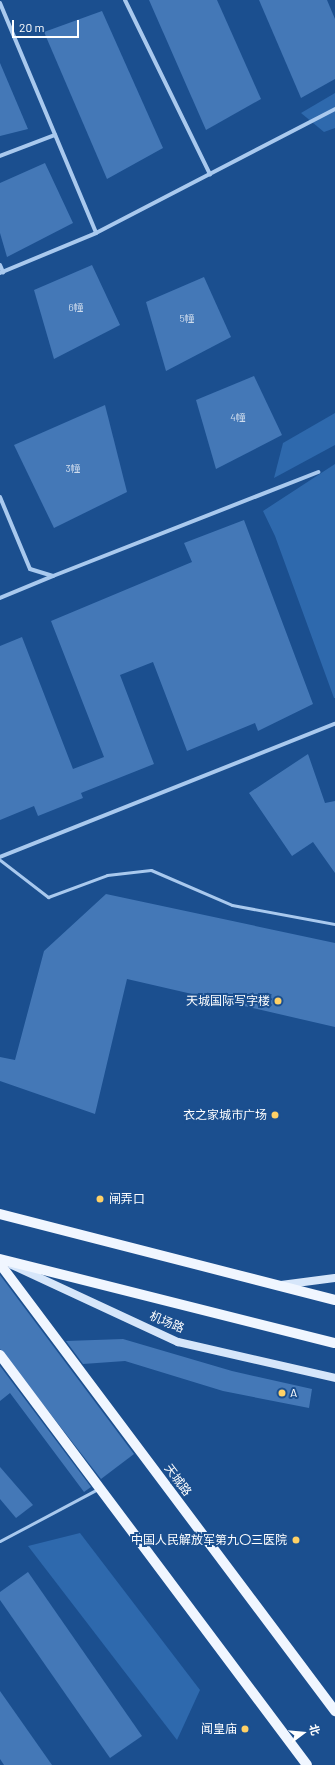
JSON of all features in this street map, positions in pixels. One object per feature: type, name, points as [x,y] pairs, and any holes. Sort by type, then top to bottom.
[{"type":"main road","points":[[0,1214],[335,1300]]},
{"type":"main road","name":"机场路","points":[[0,1259],[335,1343]]},
{"type":"main road","name":"机场路","points":[[0,1259],[178,1342],[335,1378]]},
{"type":"main road","name":"天城路","points":[[0,1264],[335,1712]]},
{"type":"main road","points":[[281,1285],[335,1278]]},
{"type":"main road","points":[[0,1355],[307,1765]]},
{"type":"street","points":[[125,0],[210,174]]},
{"type":"street","points":[[0,3],[96,233]]},
{"type":"street","points":[[0,265],[1,272],[96,233],[335,109]]},
{"type":"street","points":[[0,156],[55,135]]},
{"type":"street","points":[[0,598],[318,472]]},
{"type":"street","points":[[0,497],[30,569],[53,576]]},
{"type":"street","points":[[0,857],[335,724]]},
{"type":"lane","points":[[0,860],[48,897],[107,875],[151,870],[232,905],[335,924]]},
{"type":"lane","points":[[0,1541],[100,1488]]},
{"type":"shaded area","points":[[335,93],[335,128],[324,132],[301,113]]},
{"type":"shaded area","points":[[335,413],[335,445],[274,478],[283,443]]},
{"type":"shaded area","points":[[335,464],[334,698],[275,536],[263,511]]},
{"type":"shaded area","points":[[80,1533],[200,1690],[177,1740],[28,1546]]},
{"type":"building","points":[[149,0],[217,0],[261,99],[206,130]]},
{"type":"building","points":[[259,0],[327,0],[335,19],[335,79],[301,98]]},
{"type":"building","points":[[102,11],[163,148],[107,179],[44,32]]},
{"type":"building","points":[[0,63],[28,129],[0,136]]},
{"type":"building","points":[[45,163],[73,223],[7,257],[0,233],[0,183]]},
{"type":"building","points":[[92,265],[120,325],[54,359],[34,290]]},
{"type":"building","points":[[204,277],[231,337],[166,371],[146,302]]},
{"type":"building","points":[[254,376],[282,435],[216,469],[196,400]]},
{"type":"building","points":[[105,405],[127,492],[54,528],[14,445]]},
{"type":"building","points":[[244,520],[313,704],[258,731],[255,723],[187,751],[153,662],[120,675],[154,764],[81,793],[83,798],[38,816],[34,806],[0,820],[0,646],[22,637],[73,769],[104,757],[51,621],[192,562],[184,543]]},
{"type":"building","points":[[308,754],[325,803],[335,801],[335,873],[313,842],[292,856],[249,793]]},
{"type":"building","name":"天城国际写字楼","points":[[106,894],[335,943],[335,1027],[127,979],[95,1114],[0,1081],[0,1057],[15,1060],[44,951]]},
{"type":"building","points":[[0,1275],[134,1454],[101,1479],[0,1349]]},
{"type":"building","points":[[123,1339],[232,1371],[312,1389],[309,1408],[223,1391],[125,1361],[83,1364],[66,1341]]},
{"type":"building","points":[[0,1366],[91,1487],[84,1492],[10,1393],[0,1401]]},
{"type":"building","points":[[0,1467],[33,1505],[16,1518],[0,1499]]},
{"type":"building","points":[[28,1572],[142,1736],[110,1758],[0,1600],[0,1592]]},
{"type":"building","points":[[0,1691],[52,1765],[4,1765],[0,1759]]},
{"type":"place","name":"天城国际写字楼","points":[[278,1001]]},
{"type":"place","name":"衣之家城市广场","points":[[275,1115]]},
{"type":"place","name":"闸弄口","points":[[100,1199]]},
{"type":"place","name":"A","points":[[282,1393]]},
{"type":"place","name":"中国人民解放军第九〇三医院","points":[[296,1540]]},
{"type":"place","name":"闻皇庙","points":[[245,1729]]}]
